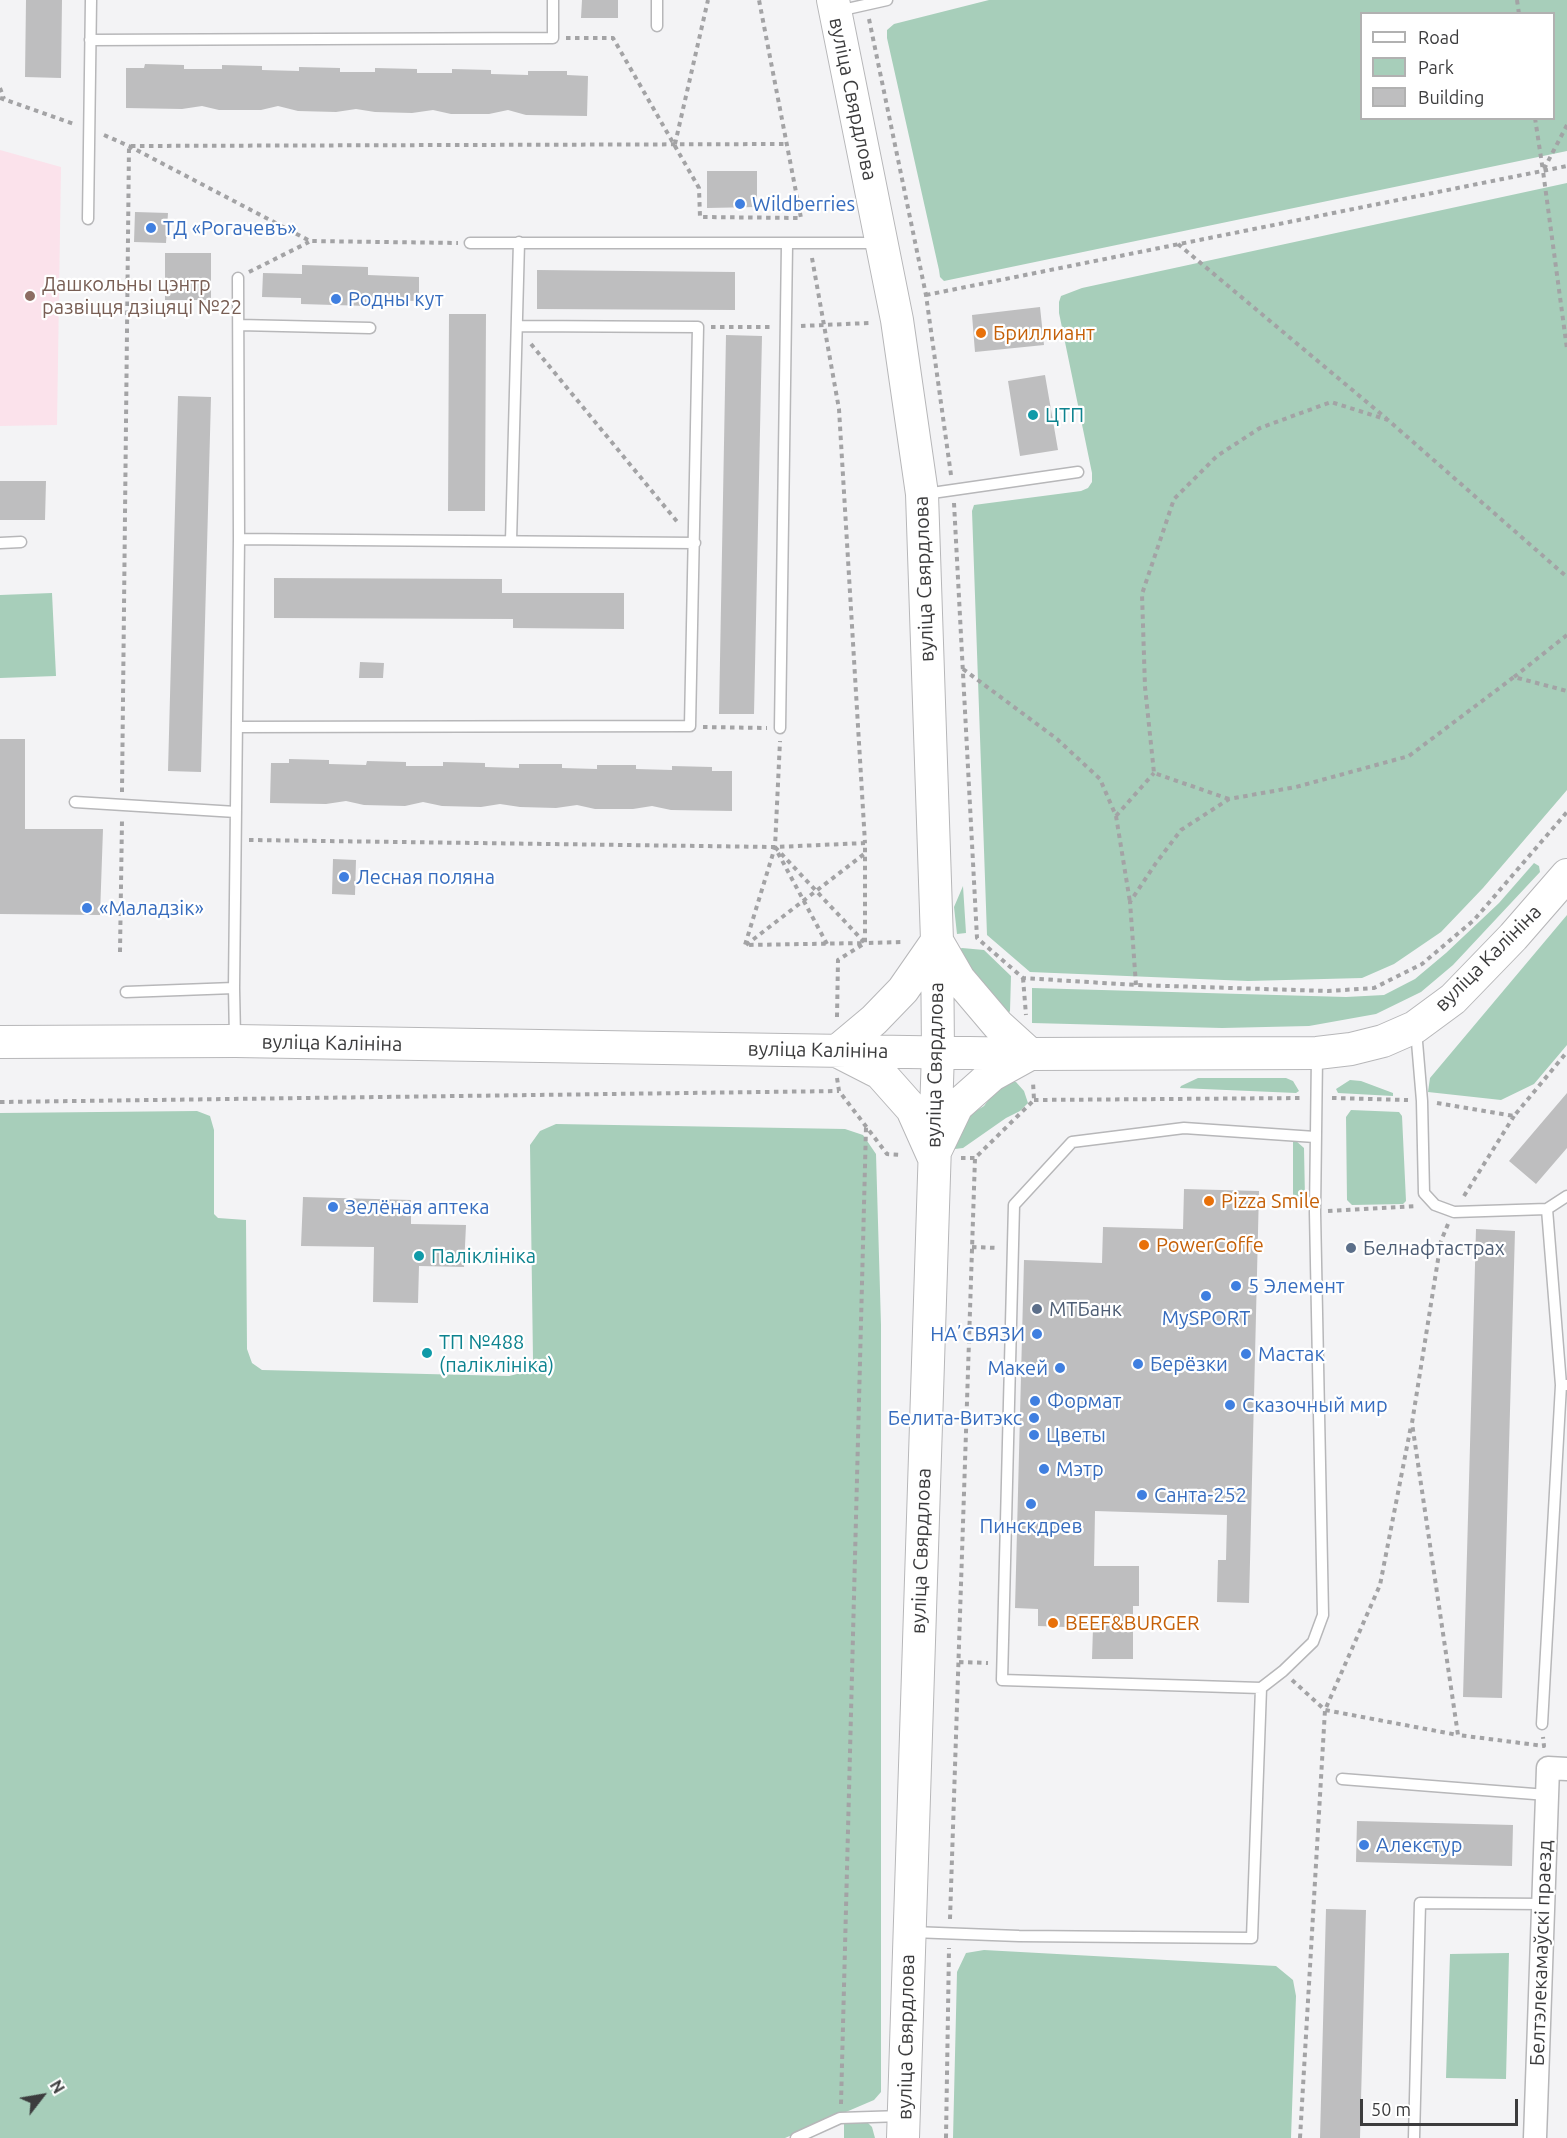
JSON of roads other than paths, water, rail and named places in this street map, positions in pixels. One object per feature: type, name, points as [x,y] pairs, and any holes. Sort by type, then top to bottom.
[{"type":"main road","name":"вуліца Свярдлова","points":[[834,6],[897,320],[922,494],[922,941],[938,1052],[904,2127]]},
{"type":"main road","name":"вуліца Калініна","points":[[0,1042],[235,1041],[836,1061],[938,1052],[1029,1050],[1317,1053],[1351,1050],[1383,1041],[1415,1027],[1453,999],[1514,937],[1567,875]]},
{"type":"main road","points":[[922,941],[998,1025],[1029,1050],[992,1075],[957,1106],[933,1156],[912,1109],[880,1073],[836,1061],[903,990],[922,941]]},
{"type":"street","name":"Белтэлекамаўскі праезд","points":[[1535,2138],[1547,1795],[1557,1768]]},
{"type":"lane","points":[[88,219],[91,0]]},
{"type":"lane","points":[[90,40],[553,38],[553,0]]},
{"type":"lane","points":[[657,0],[657,27]]},
{"type":"lane","points":[[834,6],[866,5],[887,0]]},
{"type":"lane","points":[[511,541],[519,242]]},
{"type":"lane","points":[[470,243],[786,245],[882,243]]},
{"type":"lane","points":[[780,728],[786,245]]},
{"type":"lane","points":[[235,1041],[239,539],[238,278]]},
{"type":"lane","points":[[239,325],[370,328]]},
{"type":"lane","points":[[237,727],[690,726],[698,327],[517,326]]},
{"type":"lane","points":[[922,494],[1078,472]]},
{"type":"lane","points":[[239,539],[694,543]]},
{"type":"lane","points":[[0,543],[21,542]]},
{"type":"lane","points":[[75,802],[236,812]]},
{"type":"lane","points":[[126,992],[234,988]]},
{"type":"lane","points":[[1415,1027],[1422,1101],[1424,1192],[1435,1205],[1454,1212],[1547,1209],[1567,1196]]},
{"type":"lane","points":[[1315,1137],[1184,1128],[1072,1142],[1014,1206],[1002,1680],[1261,1689],[1313,1642],[1323,1615],[1315,1212],[1317,1053]]},
{"type":"lane","points":[[1542,1724],[1564,1385],[1547,1209]]},
{"type":"lane","points":[[909,1932],[1019,1936],[1252,1938],[1261,1689]]},
{"type":"lane","points":[[1341,1779],[1547,1795]]},
{"type":"lane","points":[[1414,2138],[1420,1903],[1543,1904]]},
{"type":"lane","points":[[796,2138],[840,2118],[904,2127]]},
{"type":"place","name":"Wildberries","points":[[740,204]]},
{"type":"place","name":"ТД «Рогачевъ»","points":[[151,228]]},
{"type":"place","name":"Дашкольны цэнтр развіцця дзіцяці №22","points":[[30,296]]},
{"type":"place","name":"Родны кут","points":[[336,299]]},
{"type":"place","name":"Бриллиант","points":[[981,333]]},
{"type":"place","name":"ЦТП","points":[[1033,415]]},
{"type":"place","name":"Лесная поляна","points":[[344,877]]},
{"type":"place","name":"«Маладзік»","points":[[87,908]]},
{"type":"place","name":"Pizza Smile","points":[[1209,1201]]},
{"type":"place","name":"Зелёная аптека","points":[[333,1207]]},
{"type":"place","name":"PowerCoffe","points":[[1144,1245]]},
{"type":"place","name":"Белнафтастрах","points":[[1351,1248]]},
{"type":"place","name":"Паліклініка","points":[[419,1256]]},
{"type":"place","name":"5 Элемент","points":[[1236,1286]]},
{"type":"place","name":"MySPORT","points":[[1206,1296]]},
{"type":"place","name":"МТБанк","points":[[1037,1309]]},
{"type":"place","name":"НАʼСВЯЗИ","points":[[1037,1334]]},
{"type":"place","name":"ТП №488 (паліклініка)","points":[[427,1353]]},
{"type":"place","name":"Мастак","points":[[1246,1354]]},
{"type":"place","name":"Берёзки","points":[[1138,1364]]},
{"type":"place","name":"Макей","points":[[1060,1368]]},
{"type":"place","name":"Формат","points":[[1035,1401]]},
{"type":"place","name":"Сказочный мир","points":[[1230,1405]]},
{"type":"place","name":"Белита-Витэкс","points":[[1034,1418]]},
{"type":"place","name":"Цветы","points":[[1034,1435]]},
{"type":"place","name":"Мэтр","points":[[1044,1469]]},
{"type":"place","name":"Санта-252","points":[[1142,1495]]},
{"type":"place","name":"Пинскдрев","points":[[1031,1504]]},
{"type":"place","name":"BEEF&BURGER","points":[[1053,1623]]},
{"type":"place","name":"Алекстур","points":[[1364,1845]]}]
